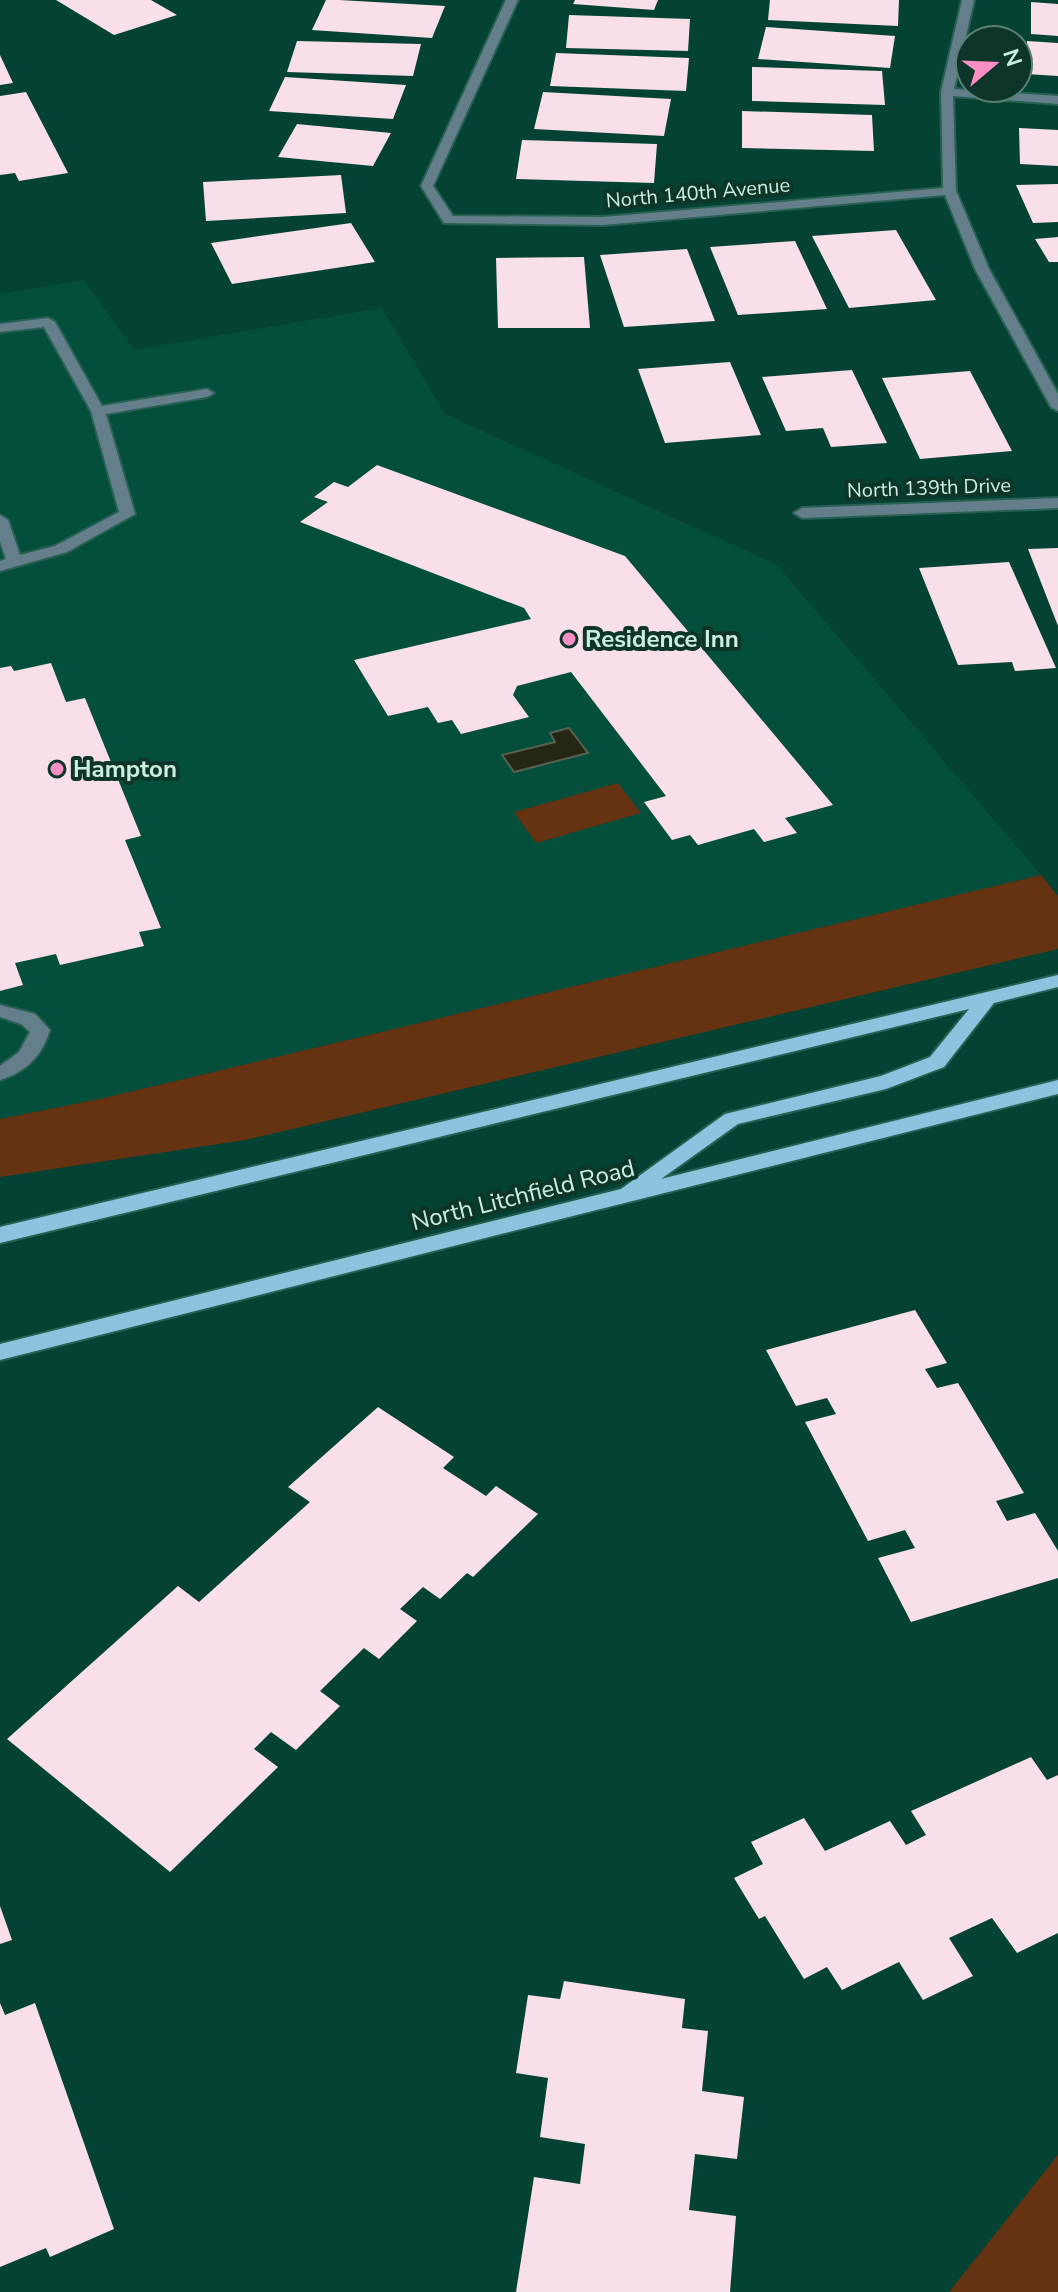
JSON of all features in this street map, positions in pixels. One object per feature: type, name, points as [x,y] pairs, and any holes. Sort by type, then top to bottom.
[{"type":"main road","points":[[0,1235],[1058,981]]},
{"type":"main road","points":[[621,1198],[732,1119],[886,1082],[937,1062],[987,999]]},
{"type":"main road","name":"North Litchfield Road","points":[[0,1352],[1058,1087]]},
{"type":"street","name":"North 140th Avenue","points":[[512,0],[427,186],[449,220],[603,221],[950,191]]},
{"type":"street","points":[[968,0],[947,92],[950,191],[982,269],[1058,407]]},
{"type":"street","points":[[947,92],[1058,100]]},
{"type":"street","points":[[0,328],[48,322],[98,411],[127,514],[61,549],[8,564],[0,520]]},
{"type":"street","points":[[98,411],[207,393]]},
{"type":"street","name":"North 139th Drive","points":[[802,513],[1058,503]]},
{"type":"street","points":[[0,1011],[28,1019],[40,1030],[36,1046],[30,1053],[0,1073]]},
{"type":"shaded area","points":[[84,280],[134,350],[382,308],[445,414],[777,565],[1041,875],[104,1098],[0,1119],[0,294]]},
{"type":"shaded area","points":[[569,728],[588,753],[514,772],[502,755],[555,742],[550,733]]},
{"type":"shaded area","points":[[618,783],[641,813],[536,843],[514,812]]},
{"type":"shaded area","points":[[1041,875],[1058,896],[1058,949],[245,1140],[0,1177],[0,1119],[104,1098]]},
{"type":"shaded area","points":[[1058,2155],[1058,2292],[949,2292]]},
{"type":"building","points":[[56,0],[151,0],[177,15],[114,35]]},
{"type":"building","points":[[326,0],[445,6],[432,38],[312,30]]},
{"type":"building","points":[[575,0],[658,0],[654,10],[573,4]]},
{"type":"building","points":[[770,0],[899,0],[898,26],[768,20]]},
{"type":"building","points":[[1031,2],[1058,4],[1058,36],[1034,34],[1034,24],[1031,24]]},
{"type":"building","points":[[569,15],[690,19],[688,51],[566,48]]},
{"type":"building","points":[[766,27],[895,36],[890,68],[758,59]]},
{"type":"building","points":[[297,41],[421,44],[413,76],[287,72]]},
{"type":"building","points":[[1034,41],[1058,43],[1058,76],[1034,74]]},
{"type":"building","points":[[556,53],[689,58],[686,91],[550,86]]},
{"type":"building","points":[[0,55],[13,83],[0,85]]},
{"type":"building","points":[[752,67],[882,71],[885,105],[752,101]]},
{"type":"building","points":[[285,77],[406,85],[393,119],[269,111]]},
{"type":"building","points":[[26,92],[68,173],[19,181],[15,173],[0,175],[0,96]]},
{"type":"building","points":[[543,92],[671,99],[664,136],[534,129]]},
{"type":"building","points":[[742,111],[872,115],[874,151],[742,148]]},
{"type":"building","points":[[297,124],[391,133],[373,166],[278,157]]},
{"type":"building","points":[[1019,128],[1058,130],[1058,166],[1020,164]]},
{"type":"building","points":[[522,140],[657,144],[654,183],[516,179]]},
{"type":"building","points":[[341,175],[346,213],[206,221],[203,182]]},
{"type":"building","points":[[1058,184],[1058,222],[1033,223],[1016,185]]},
{"type":"building","points":[[351,223],[375,262],[232,284],[211,243]]},
{"type":"building","points":[[896,230],[936,300],[849,308],[812,236]]},
{"type":"building","points":[[1058,237],[1058,262],[1049,262],[1035,239]]},
{"type":"building","points":[[795,241],[827,309],[738,315],[710,247]]},
{"type":"building","points":[[687,249],[715,321],[624,327],[600,255]]},
{"type":"building","points":[[584,257],[590,328],[498,328],[496,258]]},
{"type":"building","points":[[730,362],[761,435],[665,443],[638,369]]},
{"type":"building","points":[[852,370],[887,443],[831,447],[823,428],[786,431],[762,377]]},
{"type":"building","points":[[970,371],[1012,451],[920,459],[882,378]]},
{"type":"building","name":"Residence Inn","points":[[377,465],[625,556],[833,805],[785,818],[797,833],[764,842],[754,829],[698,845],[690,835],[672,840],[644,802],[666,796],[571,672],[517,686],[513,695],[529,717],[461,734],[452,720],[438,723],[428,707],[388,716],[354,660],[531,619],[524,608],[300,522],[328,502],[314,497],[334,482],[348,487]]},
{"type":"building","points":[[1058,548],[1058,626],[1028,549]]},
{"type":"building","points":[[1009,562],[1056,668],[1015,671],[1012,662],[958,665],[919,568]]},
{"type":"building","name":"Hampton","points":[[51,663],[66,702],[85,698],[141,836],[125,840],[161,928],[139,932],[144,946],[60,965],[56,954],[15,963],[23,985],[0,991],[0,668],[11,666],[14,671]]},
{"type":"building","points":[[915,1310],[947,1363],[925,1369],[937,1388],[958,1383],[1024,1493],[996,1501],[1007,1521],[1035,1513],[1058,1551],[1058,1578],[911,1622],[878,1558],[915,1548],[905,1530],[868,1541],[805,1422],[836,1414],[827,1398],[796,1406],[766,1350]]},
{"type":"building","points":[[378,1407],[454,1457],[443,1468],[486,1496],[496,1486],[538,1514],[473,1577],[467,1573],[440,1599],[423,1587],[400,1609],[417,1621],[379,1659],[364,1648],[320,1691],[340,1706],[296,1750],[271,1732],[254,1749],[278,1767],[170,1872],[7,1739],[178,1586],[199,1602],[310,1502],[288,1487]]},
{"type":"building","points":[[1031,1757],[1047,1780],[1058,1775],[1058,1933],[1017,1953],[992,1918],[949,1938],[973,1976],[923,2000],[899,1962],[842,1990],[827,1967],[804,1979],[765,1916],[759,1919],[734,1878],[763,1864],[751,1842],[804,1818],[825,1851],[890,1821],[906,1845],[926,1835],[911,1811]]},
{"type":"building","points":[[0,1906],[12,1940],[0,1944]]},
{"type":"building","points":[[564,1981],[685,1999],[682,2028],[708,2031],[702,2091],[744,2097],[737,2159],[695,2154],[689,2210],[736,2216],[730,2292],[516,2292],[534,2177],[580,2184],[585,2144],[540,2137],[548,2078],[516,2073],[528,1995],[560,1999]]},
{"type":"building","points":[[0,2003],[5,2015],[35,2003],[114,2229],[50,2257],[46,2248],[0,2267]]},
{"type":"place","name":"Residence Inn","points":[[569,639]]},
{"type":"place","name":"Hampton","points":[[57,769]]}]
